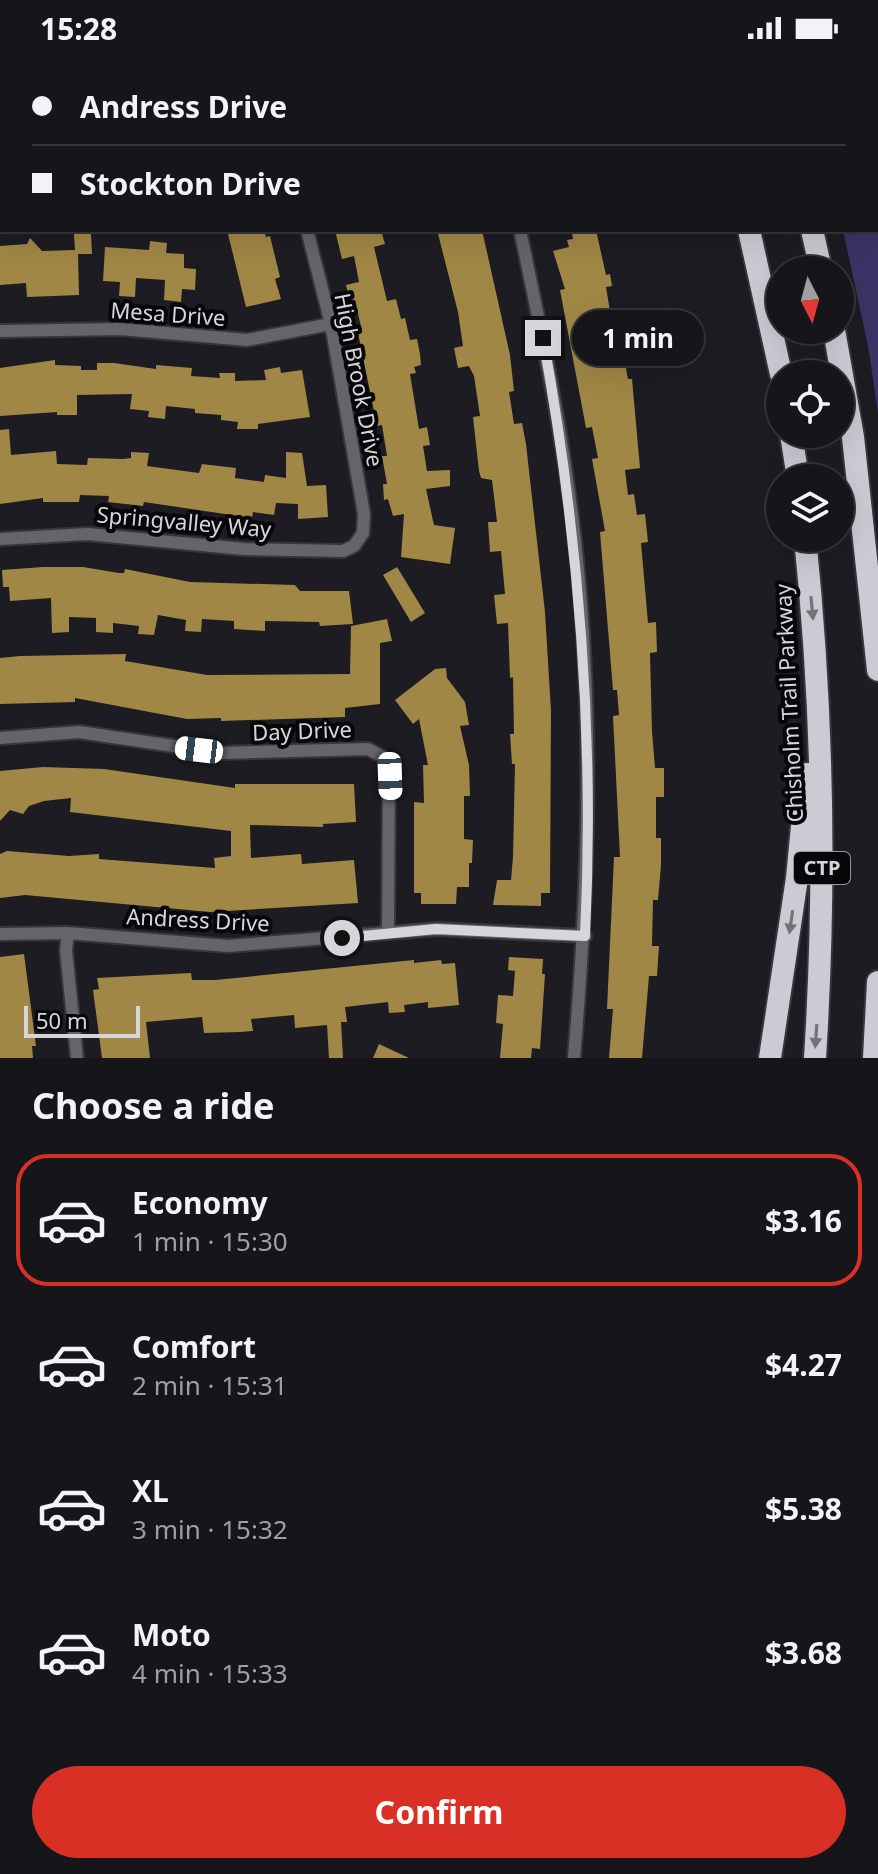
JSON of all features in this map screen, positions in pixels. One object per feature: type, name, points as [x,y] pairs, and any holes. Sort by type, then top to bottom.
[{"type":"highway","points":[[749,232],[778,360]]},
{"type":"highway","points":[[812,232],[818,256]]},
{"type":"highway","points":[[854,442],[878,553]]},
{"type":"highway","points":[[854,446],[878,670]]},
{"type":"highway","name":"Chisholm Trail Parkway","points":[[806,552],[817,678],[822,883],[815,1058]]},
{"type":"highway","points":[[770,1058],[797,878],[817,678]]},
{"type":"highway","points":[[874,1058],[878,982]]},
{"type":"street","name":"High Brook Drive","points":[[308,232],[331,324],[364,514],[360,537]]},
{"type":"street","points":[[520,232],[563,451],[577,560],[586,685],[589,839],[585,936],[574,1058]]},
{"type":"street","name":"Mesa Drive","points":[[0,331],[121,329],[247,340],[331,324]]},
{"type":"street","name":"Springvalley Way","points":[[0,539],[113,535],[306,551],[343,551],[360,537]]},
{"type":"street","name":"Day Drive","points":[[0,738],[79,732],[221,753],[368,749],[385,758],[390,776],[388,932]]},
{"type":"street","name":"Andress Drive","points":[[0,934],[68,933],[228,946],[388,932],[474,930],[585,936]]},
{"type":"street","points":[[68,933],[66,950],[77,1058]]},
{"type":"shaded area","points":[[843,232],[878,232],[878,414],[854,281],[854,256],[849,256]]},
{"type":"building","points":[[227,232],[265,232],[266,237],[270,236],[280,277],[275,279],[281,299],[246,307]]},
{"type":"building","points":[[335,232],[382,232],[385,244],[374,247],[387,301],[396,299],[410,340],[417,339],[420,354],[421,365],[414,367],[416,373],[410,374],[419,429],[427,427],[430,445],[423,446],[427,471],[450,470],[450,486],[426,489],[434,525],[455,528],[450,564],[401,557],[404,514],[393,516],[388,499],[384,500],[383,484],[387,484],[382,456],[387,456],[382,425],[377,426],[357,328],[361,327],[355,300],[350,301],[346,285],[359,282],[354,256],[342,259]]},
{"type":"building","points":[[438,232],[482,232],[510,355],[514,391],[509,392],[514,424],[522,423],[526,444],[545,612],[551,711],[550,893],[541,893],[541,906],[493,905],[497,880],[511,880],[515,764],[512,764],[510,734],[514,734],[513,677],[510,678],[508,623],[497,624],[494,595],[505,594],[501,551],[490,552],[488,522],[497,522],[492,480],[481,478],[479,471],[473,417],[480,416],[474,376],[469,366],[458,368],[454,348],[463,346],[458,312]]},
{"type":"building","points":[[596,232],[606,275],[610,274],[612,286],[606,287],[615,342],[621,341],[628,379],[632,379],[640,468],[625,470],[628,495],[634,494],[637,515],[645,514],[648,542],[641,543],[648,623],[656,622],[657,652],[650,653],[652,731],[655,768],[664,768],[664,797],[656,797],[656,838],[661,838],[661,865],[658,900],[653,900],[652,946],[659,946],[657,976],[649,976],[642,1058],[609,1058],[613,1009],[607,1009],[614,857],[620,857],[613,716],[619,715],[617,690],[613,690],[600,532],[605,531],[592,459],[598,458],[592,427],[586,428],[560,290],[565,289],[553,251],[569,247],[567,240],[573,239],[572,233]]},
{"type":"building","points":[[74,234],[91,234],[92,254],[78,254],[79,295],[27,297],[26,283],[0,285],[0,246],[27,244],[30,238],[42,251],[75,250]]},
{"type":"building","points":[[150,241],[167,243],[166,253],[184,254],[184,268],[196,269],[195,290],[182,289],[181,302],[164,300],[165,280],[136,278],[135,297],[119,296],[120,282],[103,281],[105,247],[149,250]]},
{"type":"building","points":[[55,360],[55,365],[81,366],[81,370],[97,370],[97,363],[114,363],[156,369],[156,365],[192,368],[191,376],[220,378],[219,373],[235,373],[235,381],[266,380],[264,370],[280,367],[281,373],[302,370],[310,417],[258,424],[258,429],[237,429],[238,422],[221,420],[221,415],[195,413],[195,409],[166,406],[165,419],[148,417],[149,411],[130,409],[132,394],[77,395],[77,415],[57,415],[57,412],[0,416],[0,368]]},
{"type":"building","points":[[9,429],[11,455],[56,451],[57,464],[87,465],[88,458],[123,459],[131,458],[131,452],[149,453],[147,466],[199,473],[202,464],[236,468],[235,478],[264,482],[265,475],[286,478],[286,452],[302,453],[307,486],[326,485],[328,517],[298,519],[298,504],[276,503],[274,515],[253,512],[252,518],[144,502],[143,506],[108,502],[109,496],[80,495],[79,502],[43,502],[43,498],[0,504],[0,430]]},
{"type":"building","points":[[83,567],[119,573],[124,573],[125,569],[190,582],[295,585],[300,591],[349,591],[353,624],[320,626],[319,622],[265,621],[265,631],[234,629],[234,621],[202,619],[201,632],[185,631],[186,620],[158,615],[154,635],[138,634],[139,626],[113,623],[113,633],[96,632],[96,618],[69,617],[69,632],[52,633],[51,598],[10,601],[9,587],[3,587],[2,570]]},
{"type":"building","points":[[397,567],[425,613],[411,622],[383,575]]},
{"type":"building","points":[[387,619],[392,641],[380,643],[380,704],[345,708],[345,717],[221,721],[221,718],[187,719],[75,698],[75,702],[0,704],[0,658],[20,656],[126,654],[125,661],[207,675],[350,674],[351,626]]},
{"type":"building","points":[[446,668],[447,678],[465,702],[469,725],[460,726],[469,765],[470,796],[464,796],[464,839],[473,840],[472,863],[469,863],[469,887],[457,887],[456,904],[421,904],[421,893],[414,893],[414,802],[424,803],[423,765],[428,765],[419,719],[413,724],[395,700],[435,669]]},
{"type":"building","points":[[43,767],[104,769],[235,788],[235,784],[354,784],[356,822],[323,824],[323,827],[250,825],[251,858],[301,854],[302,864],[354,860],[358,903],[210,912],[25,895],[0,898],[0,854],[7,851],[69,856],[99,854],[99,859],[215,868],[214,858],[231,856],[231,831],[70,812],[71,798],[29,806],[23,814],[10,810],[0,821],[0,771]]},
{"type":"building","points":[[24,954],[36,1046],[32,1046],[33,1058],[0,1058],[0,957]]},
{"type":"building","points":[[509,957],[543,959],[542,974],[545,974],[540,1049],[532,1048],[531,1058],[500,1058],[503,1024],[496,1023],[498,995],[513,996],[515,971],[508,970]]},
{"type":"building","points":[[414,960],[414,963],[441,960],[442,964],[455,963],[459,1005],[428,1008],[428,1002],[404,1005],[405,1012],[389,1013],[388,1002],[345,1007],[347,1022],[341,1022],[343,1058],[329,1058],[327,1025],[295,1028],[294,1015],[251,1019],[253,1031],[240,1032],[204,1033],[202,1017],[146,1022],[150,1058],[102,1058],[93,990],[99,989],[97,978],[191,973],[192,980],[215,980]]},
{"type":"building","points":[[379,1044],[409,1058],[373,1058]]},
{"type":"route","points":[[342,938],[436,929],[585,936],[589,839],[586,685],[580,591],[563,451],[543,338]]}]
